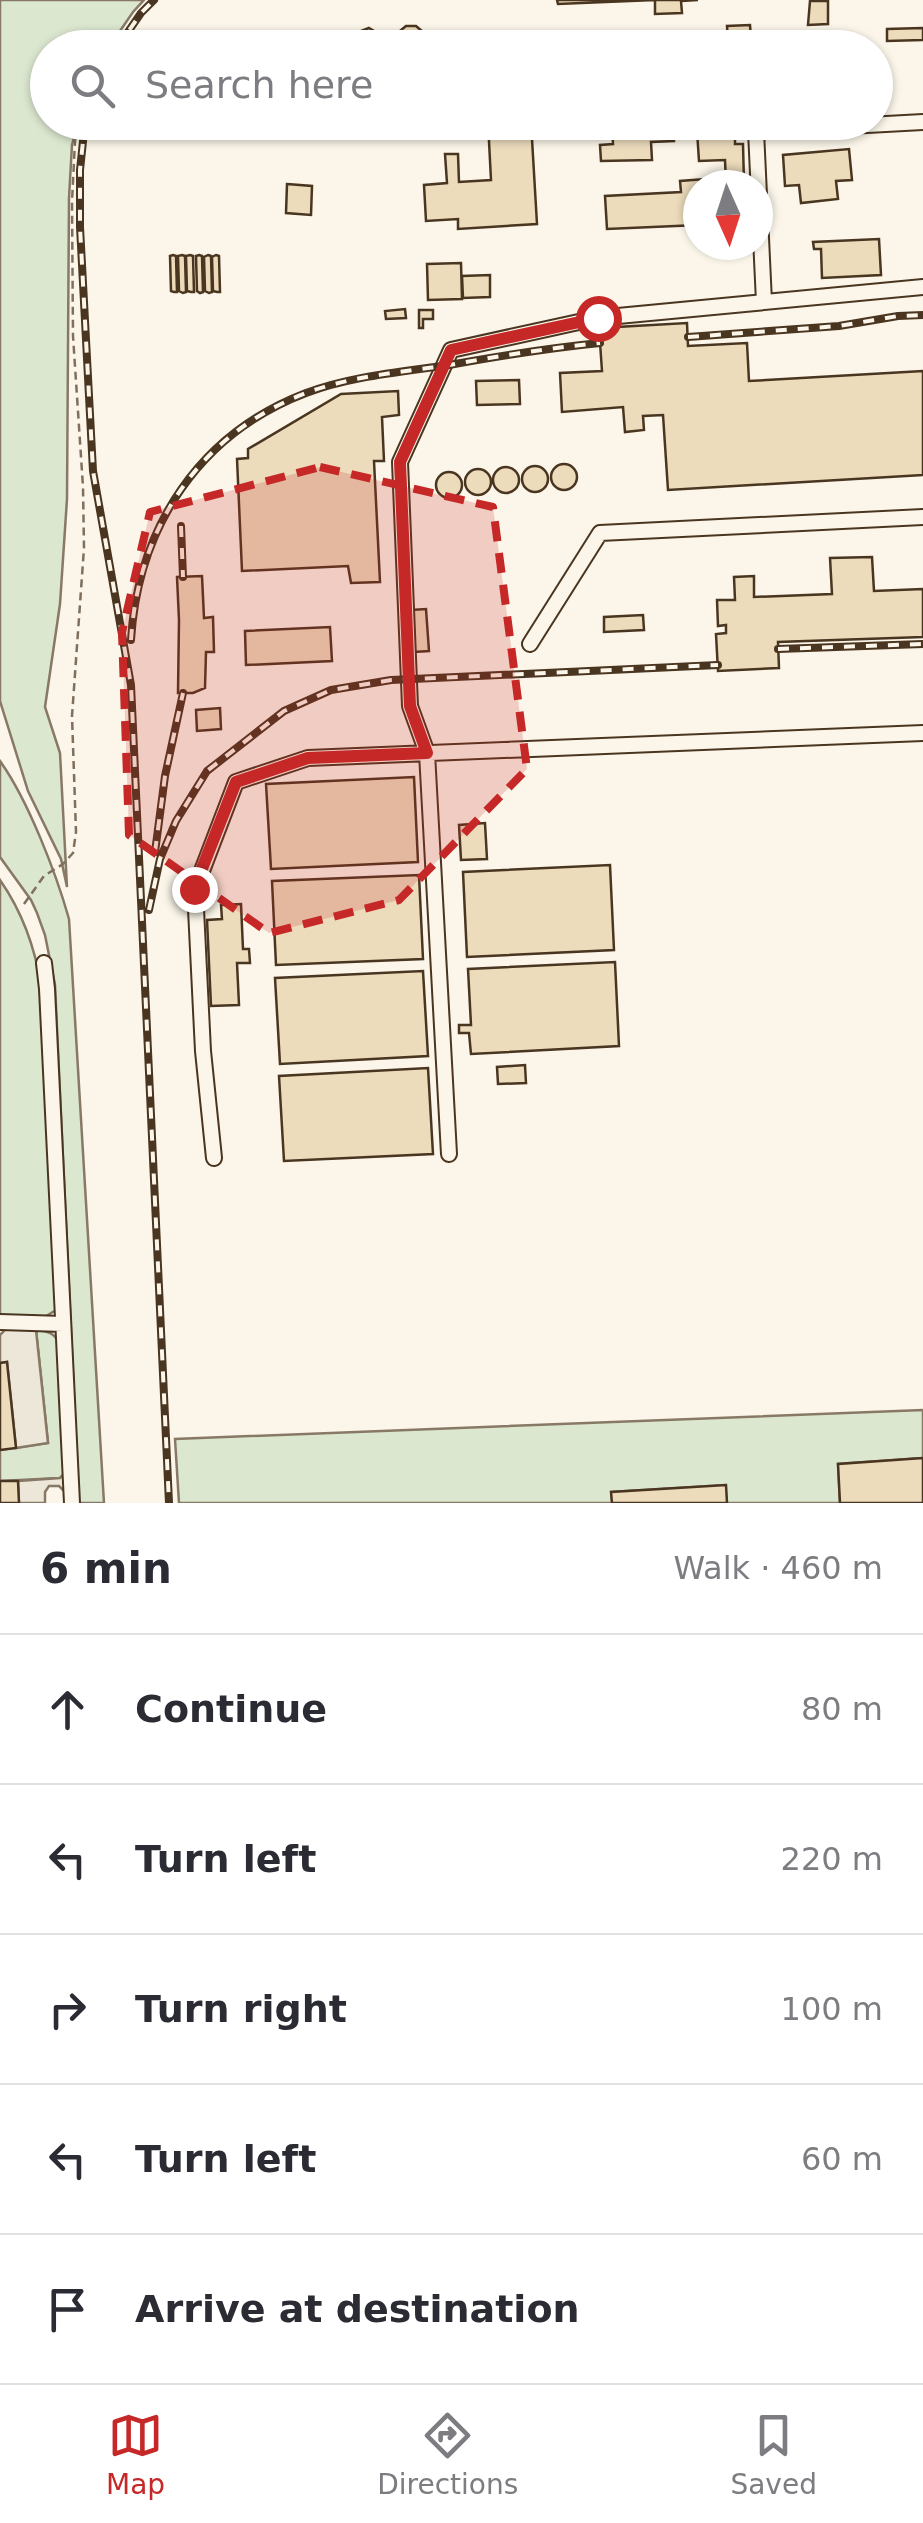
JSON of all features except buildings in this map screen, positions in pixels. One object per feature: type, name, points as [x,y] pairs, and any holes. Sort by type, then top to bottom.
[{"type":"street","points":[[893,124],[923,122]]},
{"type":"street","points":[[756,140],[764,302]]},
{"type":"street","points":[[448,1154],[427,753],[410,706],[400,462],[451,350],[598,318],[923,287]]},
{"type":"street","points":[[530,644],[600,533],[923,518]]},
{"type":"street","points":[[214,1158],[194,889],[236,782],[308,758],[923,733]]},
{"type":"street","points":[[44,963],[72,1503]]},
{"type":"street","points":[[0,1322],[64,1324]]},
{"type":"path","points":[[24,904],[44,876],[73,853],[76,832],[72,716],[84,548],[84,487],[73,336],[75,140]]},
{"type":"highlighted area","points":[[320,467],[493,507],[527,769],[399,900],[269,933],[129,835],[122,632],[150,512]]},
{"type":"green space","points":[[0,0],[144,0],[121,30],[30,30],[30,140],[73,140],[69,198],[67,499],[60,604],[45,707],[60,753],[67,887],[61,859],[28,791],[0,701]]},
{"type":"green space","points":[[0,761],[40,837],[69,919],[104,1503],[79,1503],[55,985],[37,913],[0,857]]},
{"type":"green space","points":[[0,880],[27,931],[41,986],[56,1310],[43,1318],[0,1317]]},
{"type":"green space","points":[[36,1330],[49,1332],[58,1341],[65,1473],[60,1478],[0,1481],[0,1450],[48,1443]]},
{"type":"green space","points":[[923,1410],[923,1458],[838,1464],[840,1503],[727,1503],[725,1485],[612,1492],[612,1503],[179,1503],[175,1439]]},
{"type":"shaded area","points":[[1,1327],[36,1330],[48,1443],[16,1448],[7,1362],[0,1363],[0,1335],[4,1331]]},
{"type":"shaded area","points":[[65,1473],[65,1492],[59,1486],[49,1486],[45,1503],[19,1503],[18,1481],[60,1478]]},
{"type":"railway","points":[[129,30],[154,0]]},
{"type":"railway","points":[[83,140],[80,227],[93,471],[131,685],[169,1503]]},
{"type":"railway","points":[[688,337],[839,326],[923,315]]},
{"type":"railway","points":[[131,640],[136,599],[161,523],[205,459],[234,433],[268,411],[323,387],[359,379],[600,343]]},
{"type":"railway","points":[[181,526],[183,577]]},
{"type":"railway","points":[[778,649],[923,644]]},
{"type":"railway","points":[[149,910],[160,859],[176,821],[207,771],[284,711],[331,690],[391,680],[718,665]]},
{"type":"railway","points":[[155,852],[165,776],[183,693]]},
{"type":"route","points":[[194,889],[236,782],[308,758],[427,753],[410,706],[400,462],[451,350],[598,318]]}]
